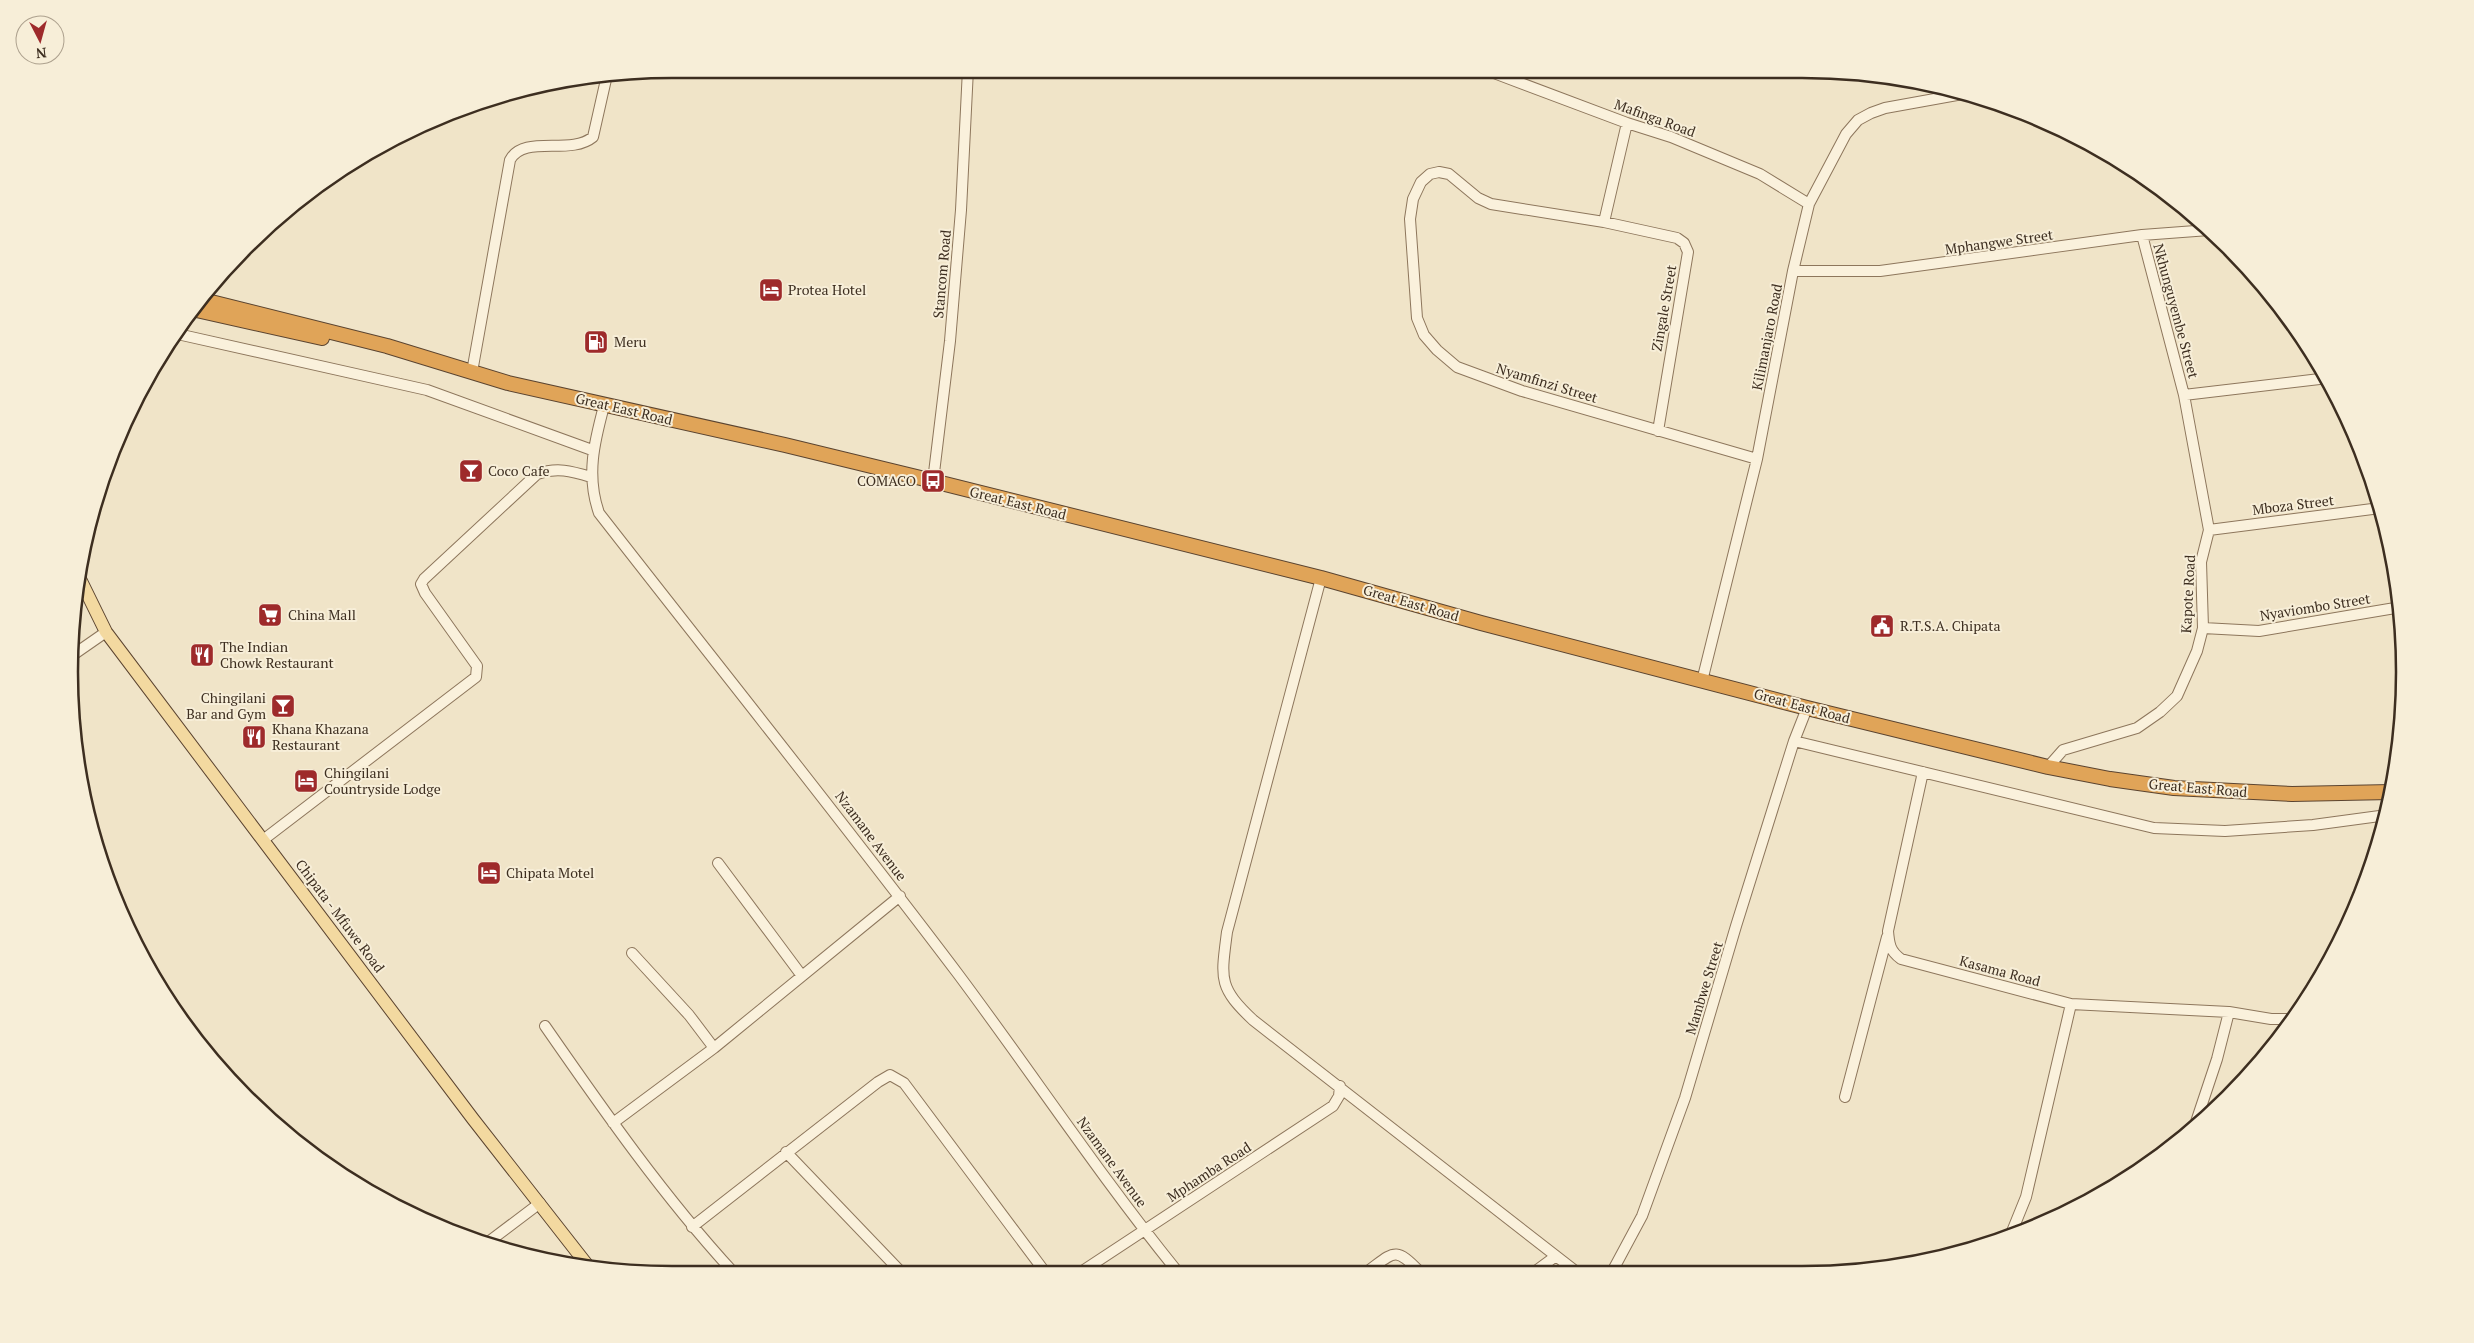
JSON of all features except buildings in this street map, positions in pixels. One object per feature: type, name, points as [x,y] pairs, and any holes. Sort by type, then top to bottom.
[{"type":"highway","name":"Great East Road","points":[[207,301],[387,346],[508,383],[785,445],[933,481],[1321,578],[1807,708],[2048,767],[2110,779],[2174,788],[2292,794],[2384,792]]},
{"type":"highway","name":"Great East Road","points":[[200,311],[401,356],[438,362]]},
{"type":"main road","name":"Chipata - Mfuwe Road","points":[[84,587],[106,632],[472,1119],[582,1258]]},
{"type":"street","name":"Stancom Road","points":[[933,481],[950,341],[961,210],[968,78]]},
{"type":"street","name":"Mafinga Road","points":[[1507,78],[1627,123],[1672,137],[1760,174],[1809,204]]},
{"type":"street","points":[[472,372],[510,160],[514,151],[523,148],[586,143],[593,137],[605,82]]},
{"type":"street","name":"Kilimanjaro Road","points":[[1702,681],[1757,459],[1793,271],[1809,204],[1846,134],[1858,120],[1885,108],[1949,96]]},
{"type":"street","points":[[1604,222],[1627,123]]},
{"type":"street","name":"Zingale Street","points":[[1414,250],[1410,219],[1413,199],[1421,182],[1430,174],[1439,172],[1449,174],[1478,198],[1492,204],[1604,222],[1677,238],[1684,244],[1688,252],[1658,430]]},
{"type":"street","name":"Mphangwe Street","points":[[1793,271],[1880,271],[2142,235],[2200,231]]},
{"type":"street","name":"Nkhunguyembe Street","points":[[2142,235],[2184,395]]},
{"type":"street","name":"Nyamfinzi Street","points":[[1414,250],[1417,318],[1424,335],[1457,367],[1522,391],[1757,459]]},
{"type":"street","points":[[182,335],[427,390],[592,450]]},
{"type":"street","points":[[2184,395],[2319,379]]},
{"type":"street","name":"Kapote Road","points":[[2048,767],[2063,750],[2136,728],[2160,712],[2177,696],[2197,651],[2203,628],[2201,562],[2209,530],[2184,395]]},
{"type":"street","name":"Nzamane Avenue","points":[[604,406],[592,450],[591,477],[593,496],[599,514],[802,769],[900,896],[1021,1058],[1144,1231],[1173,1266]]},
{"type":"street","points":[[263,840],[476,677],[477,666],[424,593],[421,584],[424,578],[537,474],[550,469],[562,469],[591,477]]},
{"type":"street","name":"Mboza Street","points":[[2209,530],[2373,509]]},
{"type":"street","points":[[1321,578],[1227,932],[1223,964],[1225,987],[1234,1001],[1253,1020],[1569,1266]]},
{"type":"street","name":"Nyaviombo Street","points":[[2203,628],[2259,631],[2392,608]]},
{"type":"street","points":[[79,651],[106,632]]},
{"type":"street","name":"Mambwe Street","points":[[1615,1266],[1642,1216],[1685,1098],[1794,741],[1807,708]]},
{"type":"street","points":[[1794,741],[2154,828],[2225,831],[2313,825],[2378,816]]},
{"type":"street","name":"Kasama Road","points":[[1923,772],[1888,931],[1892,953],[1900,959],[2071,1004],[2229,1012],[2285,1018]]},
{"type":"street","points":[[718,863],[802,976]]},
{"type":"street","points":[[613,1123],[714,1048],[900,896]]},
{"type":"street","points":[[1845,1097],[1888,931]]},
{"type":"street","points":[[632,952],[689,1016],[714,1048]]},
{"type":"street","points":[[2014,1226],[2026,1197],[2071,1004]]},
{"type":"street","points":[[2199,1114],[2217,1059],[2229,1012]]},
{"type":"street","points":[[545,1026],[613,1123],[692,1227],[728,1266]]},
{"type":"street","points":[[692,1227],[786,1152],[878,1082],[890,1075],[898,1078],[1040,1266]]},
{"type":"street","name":"Mphamba Road","points":[[1090,1266],[1333,1106],[1339,1096],[1340,1086]]},
{"type":"street","points":[[786,1152],[895,1266]]},
{"type":"street","points":[[494,1238],[540,1203]]},
{"type":"street","points":[[1376,1266],[1395,1254],[1403,1254],[1415,1266]]},
{"type":"street","points":[[1542,1266],[1556,1256]]},
{"type":"place","name":"Protea Hotel","points":[[771,290]]},
{"type":"place","name":"Meru","points":[[596,342]]},
{"type":"place","name":"Coco Cafe","points":[[471,471]]},
{"type":"place","name":"COMACO","points":[[933,481]]},
{"type":"place","name":"China Mall","points":[[270,615]]},
{"type":"place","name":"R.T.S.A. Chipata","points":[[1882,626]]},
{"type":"place","name":"The Indian Chowk Restaurant","points":[[202,655]]},
{"type":"place","name":"Chingilani Bar and Gym","points":[[283,706]]},
{"type":"place","name":"Khana Khazana Restaurant","points":[[254,737]]},
{"type":"place","name":"Chingilani Countryside Lodge","points":[[306,781]]},
{"type":"place","name":"Chipata Motel","points":[[489,873]]}]
